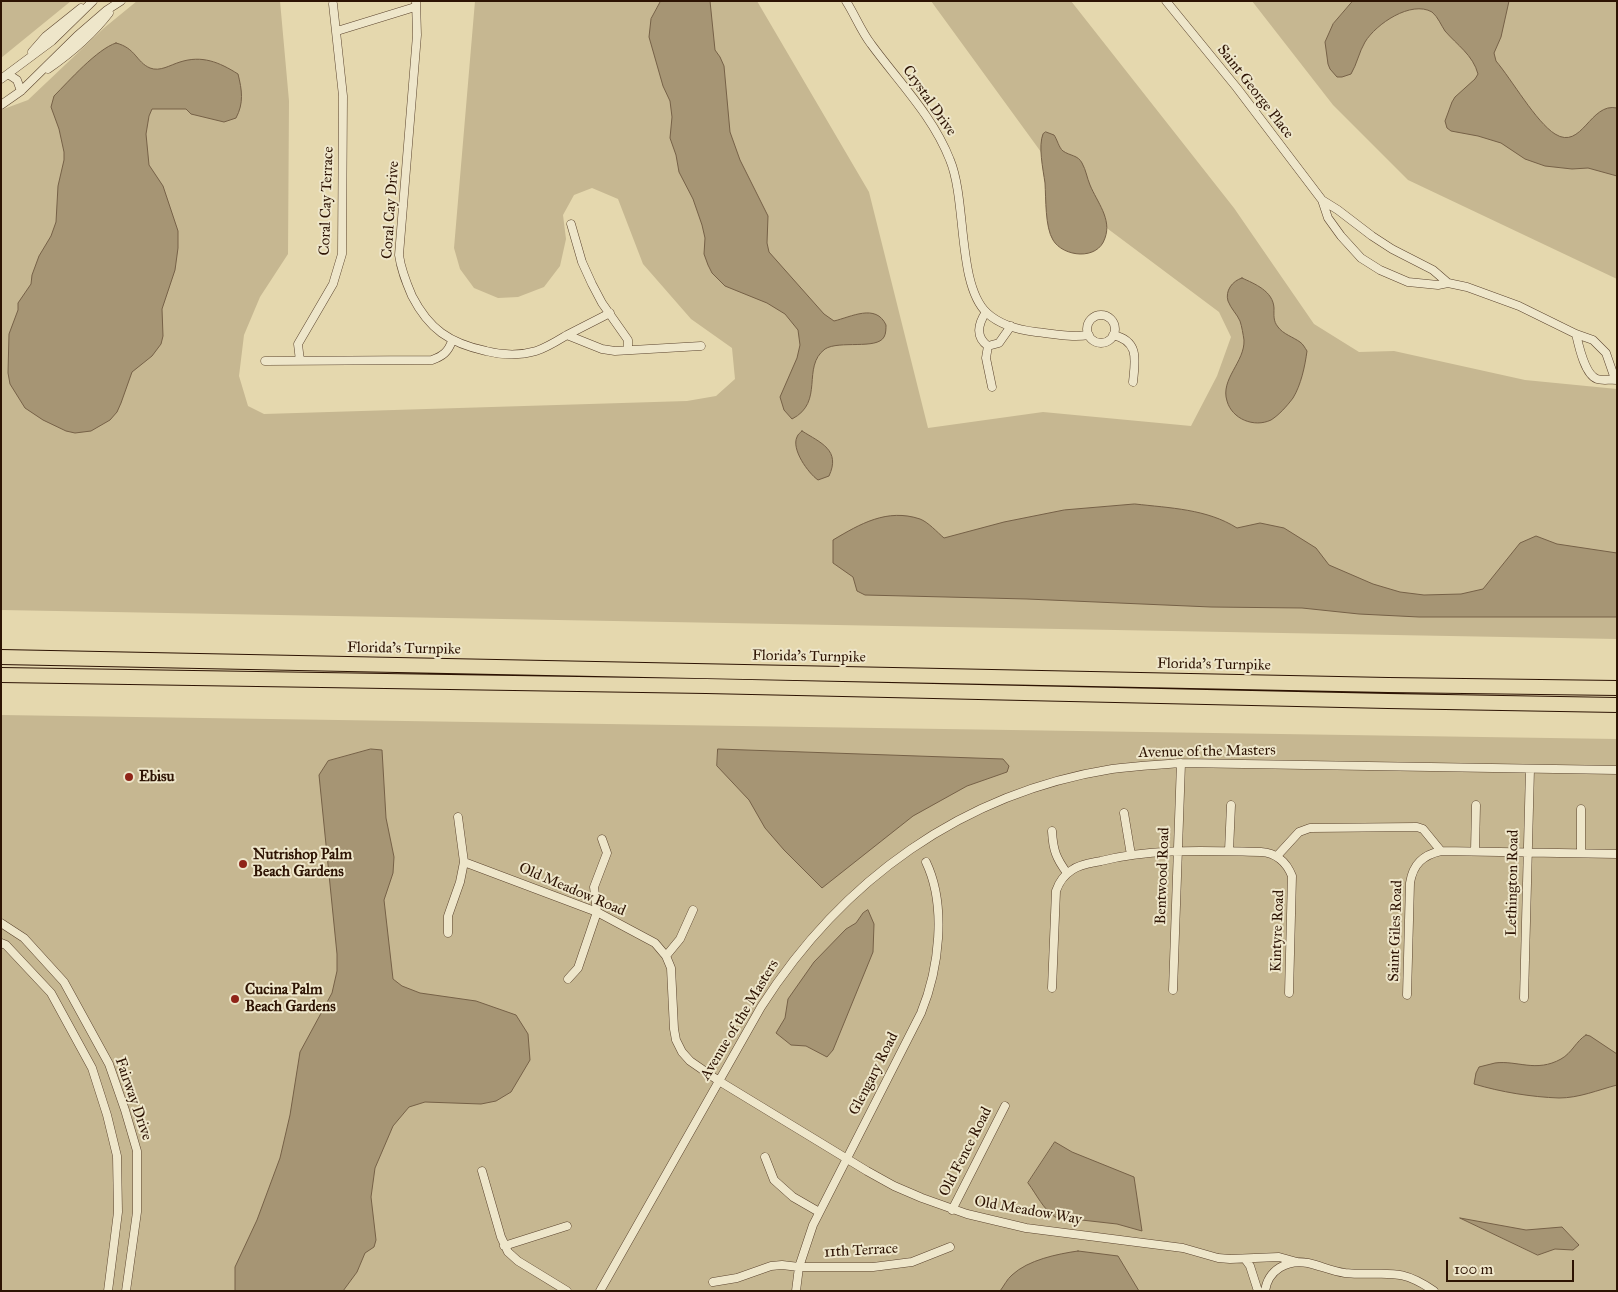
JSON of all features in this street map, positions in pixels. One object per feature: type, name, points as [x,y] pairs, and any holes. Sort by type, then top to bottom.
[{"type":"highway","name":"Florida's Turnpike","points":[[1,657],[1617,688]]},
{"type":"highway","name":"Florida's Turnpike","points":[[1,675],[686,686],[1617,705]]},
{"type":"street","points":[[4,76],[52,41],[92,1]]},
{"type":"street","points":[[19,66],[46,36],[92,1]]},
{"type":"street","name":"Crystal Drive","points":[[846,1],[869,42],[929,120],[950,160],[958,188],[969,279],[978,301],[986,312]]},
{"type":"street","name":"Saint George Place","points":[[1166,1],[1237,88],[1322,200],[1328,218],[1341,236],[1367,262],[1387,274],[1408,282],[1438,285],[1448,283],[1466,287],[1520,306],[1576,334],[1593,340],[1609,358],[1616,380],[1602,380],[1591,376],[1585,366],[1576,334]]},
{"type":"street","points":[[337,32],[416,3]]},
{"type":"street","name":"Coral Cay Drive","points":[[416,3],[417,35],[399,255],[404,279],[420,312],[435,328],[452,341],[473,349],[509,355],[535,351],[610,313]]},
{"type":"street","points":[[1,105],[21,91],[77,36],[107,10],[118,4]]},
{"type":"street","points":[[32,80],[65,57],[98,28],[118,4]]},
{"type":"street","name":"Coral Cay Terrace","points":[[300,361],[298,344],[333,284],[342,254],[343,96],[333,4]]},
{"type":"street","points":[[67,27],[77,36]]},
{"type":"street","points":[[4,76],[17,80],[21,91]]},
{"type":"street","name":"Saint George Place","points":[[1322,200],[1392,249],[1433,270],[1448,283]]},
{"type":"street","points":[[571,224],[582,262],[592,284],[628,340],[628,350]]},
{"type":"street","points":[[1011,326],[999,343],[988,346],[983,343],[978,332],[980,320],[986,312],[997,320],[1023,330],[1079,336],[1089,335]]},
{"type":"street","points":[[1096,316],[1106,316],[1113,322],[1115,331],[1113,335],[1107,341],[1095,341],[1089,335],[1088,326],[1090,321],[1096,316]]},
{"type":"street","points":[[567,335],[602,349],[615,351],[701,346]]},
{"type":"street","points":[[1113,335],[1124,339],[1132,348],[1135,359],[1133,382]]},
{"type":"street","points":[[266,361],[432,360],[446,352],[452,341]]},
{"type":"street","points":[[988,346],[986,358],[992,387]]},
{"type":"street","name":"Avenue of the Masters","points":[[600,1291],[761,1006],[805,945],[848,899],[891,864],[910,850],[968,816],[1038,787],[1080,776],[1111,770],[1180,763],[1617,770]]},
{"type":"street","name":"Bentwood Road","points":[[1173,990],[1180,763]]},
{"type":"street","name":"Lethington Road","points":[[1524,998],[1530,769]]},
{"type":"street","points":[[1228,851],[1231,805]]},
{"type":"street","points":[[1475,851],[1476,805]]},
{"type":"street","points":[[1581,809],[1581,853]]},
{"type":"street","points":[[1124,813],[1131,855]]},
{"type":"street","points":[[448,933],[448,916],[460,882],[464,862],[458,817]]},
{"type":"street","points":[[1052,988],[1055,897],[1058,885],[1067,873],[1079,866],[1131,855],[1178,851],[1261,852],[1277,856],[1304,829],[1417,827],[1423,829],[1441,851]]},
{"type":"street","points":[[1052,831],[1053,847],[1067,873]]},
{"type":"street","points":[[568,980],[578,968],[597,912],[594,887],[607,853],[602,839]]},
{"type":"street","name":"Saint Giles Road","points":[[1407,995],[1411,877],[1419,861],[1429,854],[1441,851],[1475,851],[1617,854]]},
{"type":"street","name":"Kintyre Road","points":[[1277,856],[1286,865],[1293,882],[1289,993]]},
{"type":"street","name":"Old Meadow Road","points":[[464,862],[597,912],[650,939],[666,956],[672,974],[676,1040],[682,1052],[690,1061],[719,1081]]},
{"type":"street","name":"Glengary Road","points":[[796,1291],[799,1267],[805,1246],[819,1212],[921,1013],[934,976],[937,956],[938,902],[936,888],[926,862]]},
{"type":"street","points":[[666,956],[680,940],[693,910]]},
{"type":"street","name":"Fairway Drive","points":[[1,923],[24,938],[64,982],[109,1064],[125,1110],[137,1160],[137,1212],[126,1291]]},
{"type":"street","name":"Fairway Drive","points":[[1,943],[6,945],[51,993],[92,1068],[107,1115],[117,1156],[118,1212],[108,1291]]},
{"type":"street","name":"Old Meadow Way","points":[[719,1081],[894,1186],[952,1210],[1026,1228],[1183,1248],[1218,1258],[1279,1257],[1340,1272],[1396,1273],[1417,1280],[1434,1291]]},
{"type":"street","name":"Old Fence Road","points":[[952,1210],[1005,1106]]},
{"type":"street","points":[[765,1156],[774,1180],[793,1197],[819,1212]]},
{"type":"street","points":[[482,1171],[504,1246],[518,1262],[567,1291]]},
{"type":"street","points":[[504,1246],[568,1226]]},
{"type":"street","name":"11th Terrace","points":[[713,1282],[737,1278],[771,1266],[782,1265],[799,1267],[890,1266],[912,1262],[950,1247]]},
{"type":"street","points":[[1245,1259],[1250,1266],[1258,1291]]},
{"type":"street","points":[[1265,1291],[1267,1282],[1273,1272],[1286,1264],[1297,1262]]},
{"type":"shaded area","points":[[1,1],[71,1],[1,58]]},
{"type":"shaded area","points":[[137,1],[280,1],[289,101],[288,254],[260,297],[244,335],[239,376],[248,406],[264,414],[687,401],[716,396],[735,379],[732,348],[691,319],[643,264],[618,199],[592,188],[574,195],[563,215],[566,239],[560,266],[544,287],[518,297],[498,298],[474,288],[460,269],[454,248],[475,1],[757,1],[869,192],[928,428],[1043,412],[1191,426],[1217,376],[1231,337],[1219,312],[1084,211],[931,1],[1071,1],[1234,208],[1314,324],[1359,352],[1394,351],[1525,380],[1617,389],[1617,639],[1,610],[1,110],[28,100],[104,28]]},
{"type":"shaded area","points":[[661,1],[710,1],[715,50],[724,66],[730,132],[740,160],[768,216],[767,243],[769,252],[824,314],[834,321],[863,313],[870,313],[882,318],[886,325],[885,336],[880,341],[866,344],[831,346],[818,356],[814,365],[811,394],[808,403],[802,412],[792,419],[784,410],[780,397],[797,358],[800,345],[798,330],[785,314],[767,303],[725,286],[712,273],[704,254],[705,238],[702,225],[693,199],[679,172],[670,138],[672,117],[670,101],[663,86],[649,37],[651,19]]},
{"type":"shaded area","points":[[1252,1],[1617,1],[1617,279],[1408,180],[1333,105]]},
{"type":"shaded area","points":[[1353,1],[1509,1],[1501,37],[1494,53],[1496,61],[1532,111],[1555,134],[1564,138],[1579,132],[1600,112],[1608,108],[1617,108],[1617,176],[1588,168],[1572,169],[1545,166],[1525,159],[1501,143],[1451,131],[1447,128],[1445,121],[1452,102],[1478,74],[1469,56],[1445,31],[1432,12],[1424,9],[1404,11],[1385,21],[1365,42],[1351,74],[1337,77],[1328,64],[1325,42],[1333,24]]},
{"type":"shaded area","points":[[116,43],[128,48],[145,65],[154,69],[161,69],[180,62],[196,59],[224,66],[238,74],[241,102],[236,118],[224,122],[191,114],[186,109],[152,109],[146,134],[149,165],[163,186],[178,231],[175,270],[162,309],[163,336],[161,344],[152,356],[132,372],[117,412],[110,420],[91,431],[75,433],[66,431],[43,420],[25,408],[10,384],[8,373],[9,334],[18,310],[18,303],[31,284],[32,275],[39,256],[51,236],[56,222],[58,186],[64,152],[59,129],[51,107],[54,96],[92,58],[108,46]]},
{"type":"shaded area","points":[[1046,132],[1054,135],[1063,151],[1080,160],[1103,211],[1107,224],[1105,238],[1101,245],[1088,253],[1072,253],[1064,250],[1058,246],[1050,234],[1041,151],[1043,134]]},
{"type":"shaded area","points":[[1242,278],[1267,293],[1273,302],[1276,325],[1283,332],[1301,343],[1307,351],[1302,375],[1293,398],[1277,416],[1271,420],[1258,423],[1245,420],[1234,413],[1227,401],[1226,393],[1227,385],[1241,356],[1244,340],[1240,321],[1229,304],[1227,297],[1228,290],[1232,284]]},
{"type":"shaded area","points":[[802,431],[822,444],[831,454],[833,460],[829,476],[818,480],[798,454],[796,448],[797,436]]},
{"type":"shaded area","points":[[1135,504],[1201,513],[1237,528],[1260,523],[1284,528],[1316,548],[1329,565],[1373,584],[1400,592],[1424,595],[1461,594],[1483,589],[1520,543],[1536,536],[1557,544],[1617,553],[1617,617],[1419,617],[1359,614],[1302,608],[1211,607],[1027,599],[865,595],[857,591],[853,577],[833,563],[833,540],[853,528],[874,519],[896,515],[920,519],[944,538],[1004,522],[1064,510]]},
{"type":"shaded area","points":[[1,715],[1617,739],[1617,1291],[1,1291]]},
{"type":"shaded area","points":[[371,749],[382,750],[386,818],[394,857],[393,873],[384,900],[393,979],[402,986],[420,993],[476,1001],[516,1015],[528,1034],[530,1060],[511,1092],[496,1101],[481,1104],[425,1102],[409,1107],[393,1126],[375,1168],[371,1197],[376,1240],[374,1247],[365,1253],[357,1272],[343,1291],[235,1291],[235,1267],[257,1220],[280,1158],[290,1115],[300,1052],[332,993],[337,971],[337,954],[319,775],[328,761]]},
{"type":"shaded area","points":[[718,749],[1003,759],[1009,766],[1007,772],[967,786],[913,816],[822,888],[765,828],[749,800],[717,766]]},
{"type":"shaded area","points":[[868,910],[874,924],[873,952],[833,1050],[827,1057],[806,1046],[791,1045],[776,1033],[785,1018],[788,999],[814,962],[846,929],[856,923],[863,913]]},
{"type":"shaded area","points":[[1586,1035],[1617,1054],[1617,1085],[1581,1095],[1559,1098],[1516,1094],[1474,1084],[1479,1067],[1495,1063],[1535,1066],[1552,1063],[1565,1056]]},
{"type":"shaded area","points":[[1055,1142],[1072,1152],[1134,1177],[1142,1231],[1117,1224],[1055,1217],[1047,1210],[1028,1183]]},
{"type":"shaded area","points":[[1460,1218],[1526,1230],[1562,1227],[1579,1245],[1573,1250],[1555,1249],[1538,1255]]},
{"type":"shaded area","points":[[1078,1251],[1118,1256],[1139,1291],[1000,1291],[1010,1277],[1026,1265],[1052,1256]]},
{"type":"place","name":"Ebisu","points":[[129,777]]},
{"type":"place","name":"Nutrishop Palm Beach Gardens","points":[[243,864]]},
{"type":"place","name":"Cucina Palm Beach Gardens","points":[[235,999]]}]
